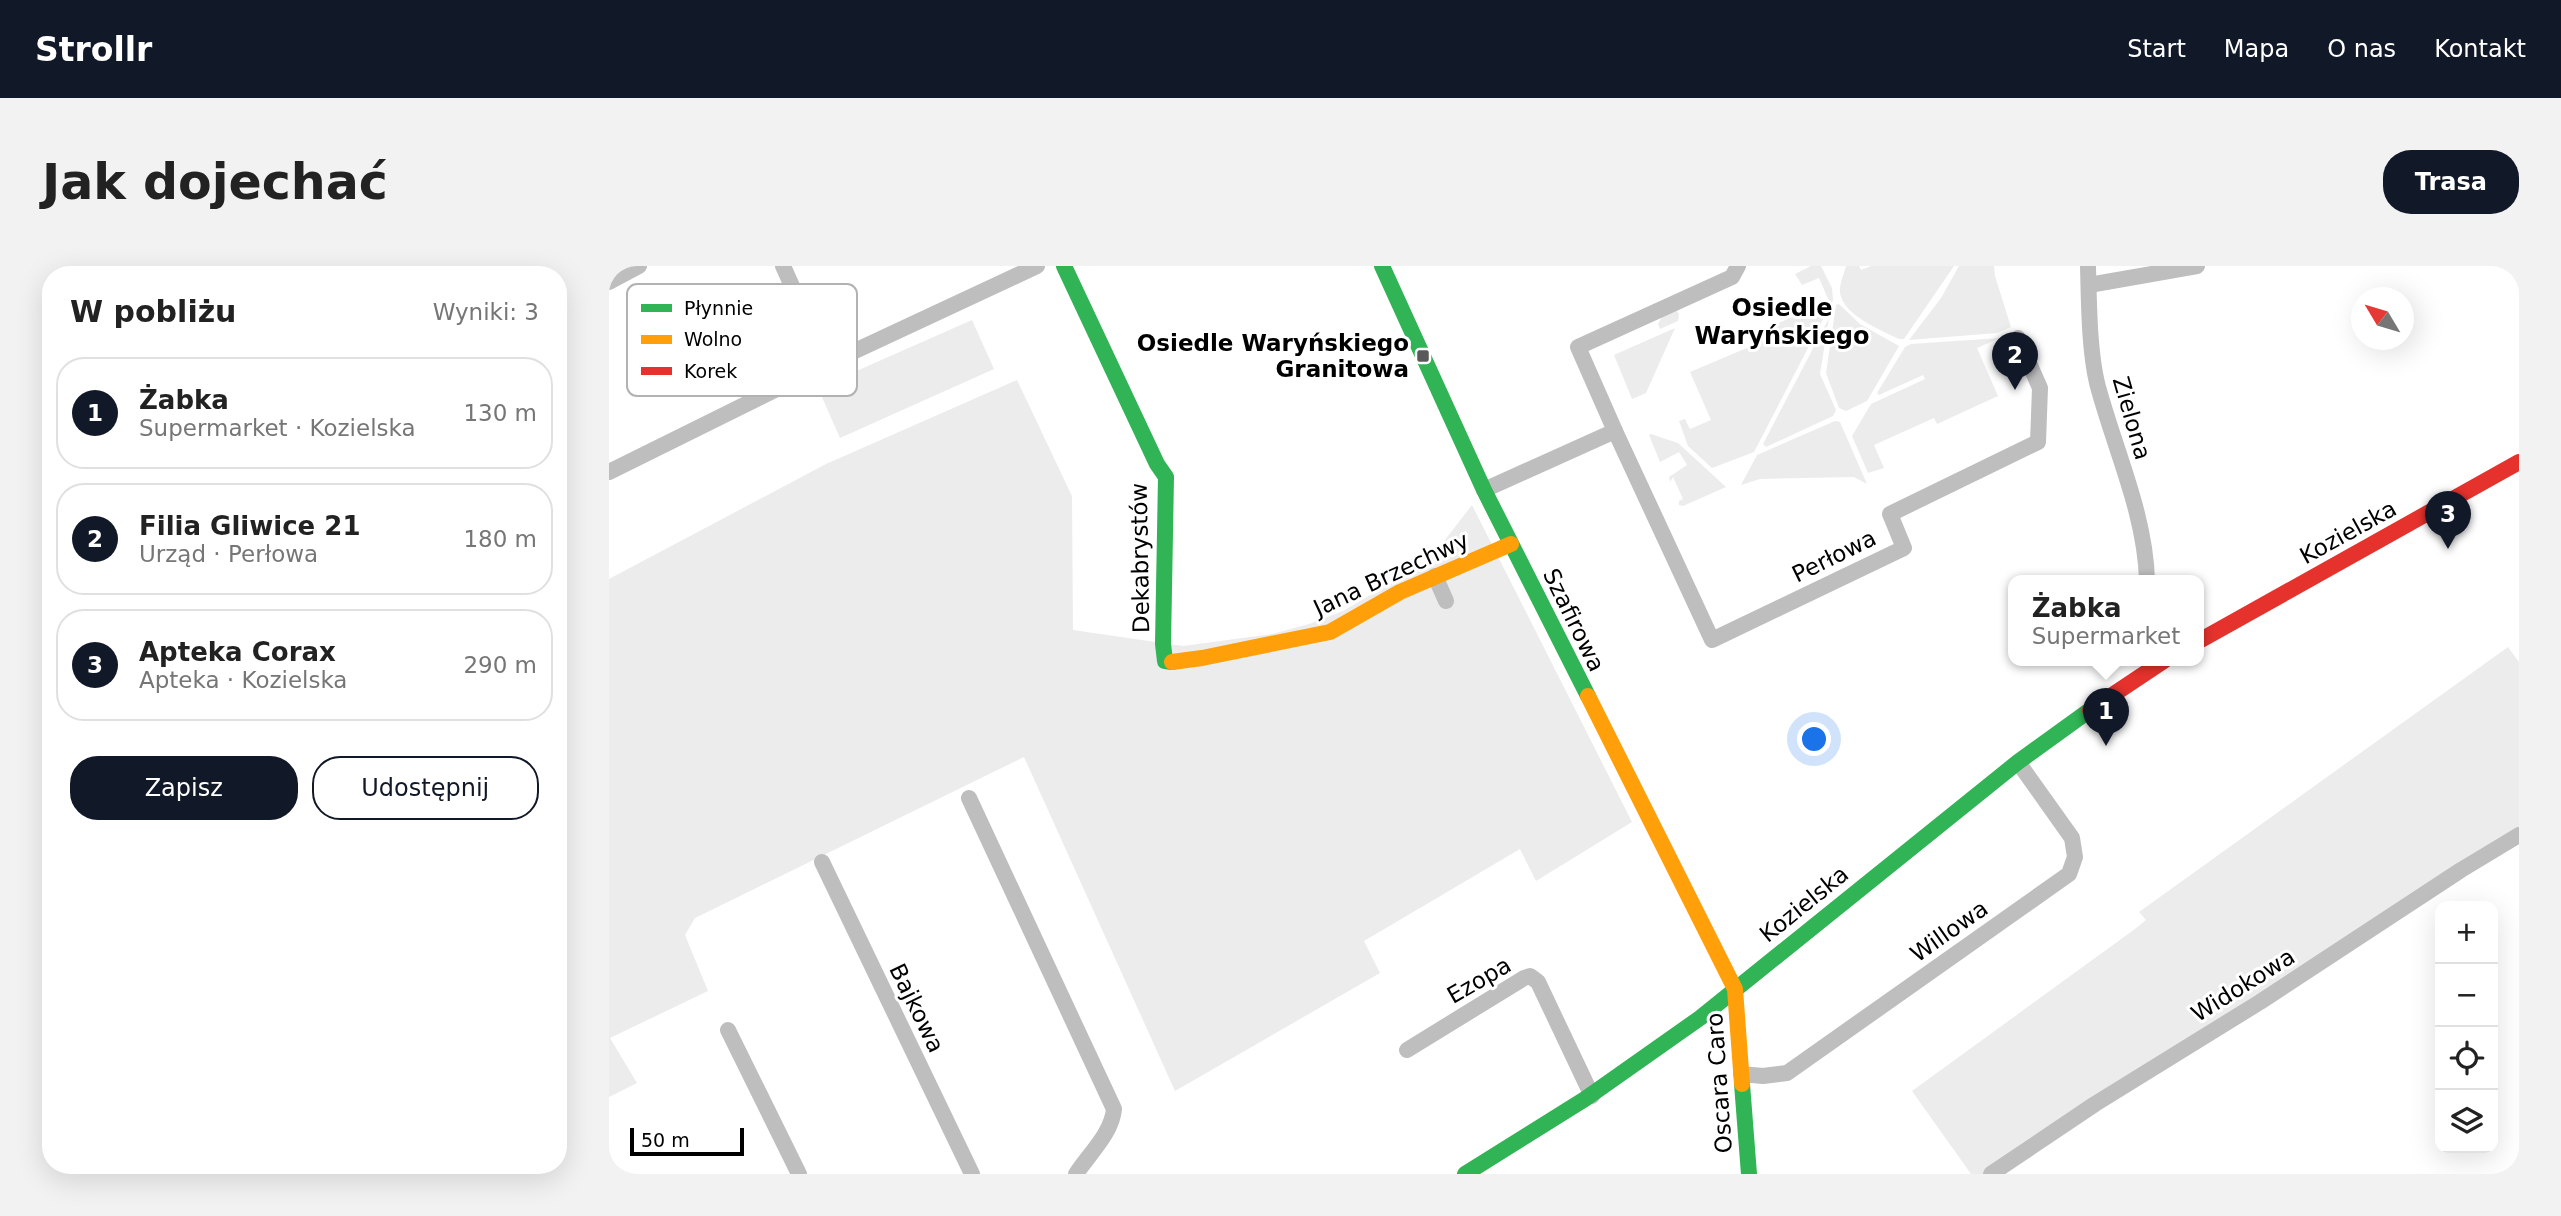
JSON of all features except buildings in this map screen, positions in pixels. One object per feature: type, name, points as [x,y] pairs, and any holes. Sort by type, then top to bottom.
[{"type":"street","points":[[609,282],[639,266]]},
{"type":"street","points":[[783,266],[791,284]]},
{"type":"street","points":[[857,350],[1037,266]]},
{"type":"street","name":"Dekabrystów","points":[[1064,266],[1165,477],[1165,661]]},
{"type":"street","name":"Szafirowa","points":[[1383,266],[1484,490],[1735,989]]},
{"type":"street","points":[[1484,490],[1615,431],[1579,347],[1732,277],[1738,266]]},
{"type":"street","name":"Zielona","points":[[2088,266],[2096,379],[2141,527],[2147,575]]},
{"type":"street","points":[[2089,285],[2197,266]]},
{"type":"street","name":"Perłowa","points":[[1615,431],[1712,640],[1903,548],[1889,514],[2038,442],[2040,388],[2018,338]]},
{"type":"street","points":[[609,472],[762,396]]},
{"type":"street","name":"Kozielska","points":[[2204,638],[2519,462]]},
{"type":"street","name":"Jana Brzechwy","points":[[1165,661],[1179,662],[1202,658],[1330,632],[1401,592],[1511,544]]},
{"type":"street","points":[[1435,576],[1446,601]]},
{"type":"street","name":"Kozielska","points":[[1465,1174],[1592,1096],[1647,1058],[2018,762],[2093,707],[2156,666]]},
{"type":"street","name":"Willowa","points":[[1741,1074],[1763,1076],[1787,1073],[2069,874],[2075,857],[2072,838],[2018,762]]},
{"type":"street","points":[[969,797],[1114,1109],[1108,1130],[1076,1174]]},
{"type":"street","name":"Widokowa","points":[[1991,1174],[2095,1104],[2260,1002],[2519,835]]},
{"type":"street","name":"Bajkowa","points":[[822,862],[972,1174]]},
{"type":"street","name":"Ezopa","points":[[1406,1050],[1531,976],[1538,982],[1592,1096]]},
{"type":"street","name":"Oscara Caro","points":[[1735,989],[1749,1174]]},
{"type":"street","points":[[728,1030],[799,1174]]},
{"type":"shaded area","points":[[1811,266],[1821,266],[1832,288],[1833,300],[1754,452],[1712,468],[1688,446],[1679,421],[1685,419],[1690,429],[1711,420],[1690,372],[1761,342],[1758,332],[1829,301],[1819,278],[1802,285],[1795,274]]},
{"type":"shaded area","points":[[1846,266],[1859,266],[1861,270],[1871,266],[1954,266],[1904,339],[1899,339],[1873,327],[1848,309],[1840,293]]},
{"type":"shaded area","points":[[1959,266],[1994,266],[2011,327],[1997,333],[1909,340],[1941,298]]},
{"type":"shaded area","points":[[1839,304],[1860,324],[1899,346],[1867,401],[1846,411],[1839,408],[1826,373],[1836,305]]},
{"type":"shaded area","points":[[1677,310],[1678,321],[1660,329],[1658,324],[1662,317]]},
{"type":"shaded area","points":[[1829,318],[1820,374],[1836,410],[1833,416],[1766,447],[1763,444]]},
{"type":"shaded area","points":[[972,320],[994,369],[840,438],[822,396],[857,396],[857,371]]},
{"type":"shaded area","points":[[1675,328],[1646,393],[1632,399],[1614,355]]},
{"type":"shaded area","points":[[2000,338],[1977,348],[1998,396],[1937,424],[1934,418],[1874,445],[1884,468],[1868,473],[1852,436],[1871,404],[1925,379],[1923,375],[1879,395],[1877,393],[1905,347],[1911,344]]},
{"type":"shaded area","points":[[1017,380],[1072,496],[1073,630],[1183,646],[1272,634],[1309,624],[1343,611],[1414,572],[1441,545],[1472,505],[1632,822],[1536,881],[1520,849],[1364,941],[1380,973],[1175,1091],[1024,757],[695,918],[685,935],[708,991],[610,1038],[637,1083],[609,1097],[609,579],[826,464]]},
{"type":"shaded area","points":[[1835,421],[1840,422],[1867,484],[1854,477],[1760,479],[1741,485],[1757,455]]},
{"type":"shaded area","points":[[1649,435],[1678,443],[1726,487],[1683,506],[1679,505],[1679,501],[1683,499],[1673,477],[1670,482],[1669,477],[1687,465],[1679,452],[1660,462]]},
{"type":"shaded area","points":[[2508,647],[2519,662],[2519,827],[2095,1098],[1982,1174],[1971,1174],[1912,1091],[2135,929],[2146,920],[2139,912]]},
{"type":"traffic: fast","points":[[1064,266],[1157,464],[1166,477],[1163,644],[1165,661],[1172,662]]},
{"type":"traffic: fast","points":[[1382,266],[1484,490],[1588,696]]},
{"type":"traffic: fast","points":[[1465,1174],[1585,1099],[1700,1018],[2018,762],[2090,710]]},
{"type":"traffic: fast","points":[[1742,1084],[1749,1174]]},
{"type":"traffic: slow","points":[[1172,662],[1330,632],[1400,592],[1511,544]]},
{"type":"traffic: slow","points":[[1588,696],[1735,989],[1742,1084]]},
{"type":"traffic: jam","points":[[2204,638],[2519,462]]},
{"type":"traffic: jam","points":[[2090,710],[2156,666]]},
{"type":"place","name":"Osiedle Waryńskiego Granitowa","points":[[1423,356]]},
{"type":"place","name":"Filia Gliwice 21","points":[[2015,390]]},
{"type":"place","name":"Apteka Corax","points":[[2448,549]]},
{"type":"place","name":"Żabka","points":[[2106,746]]},
{"type":"district","name":"Osiedle Waryńskiego","points":[[1782,322]]}]
